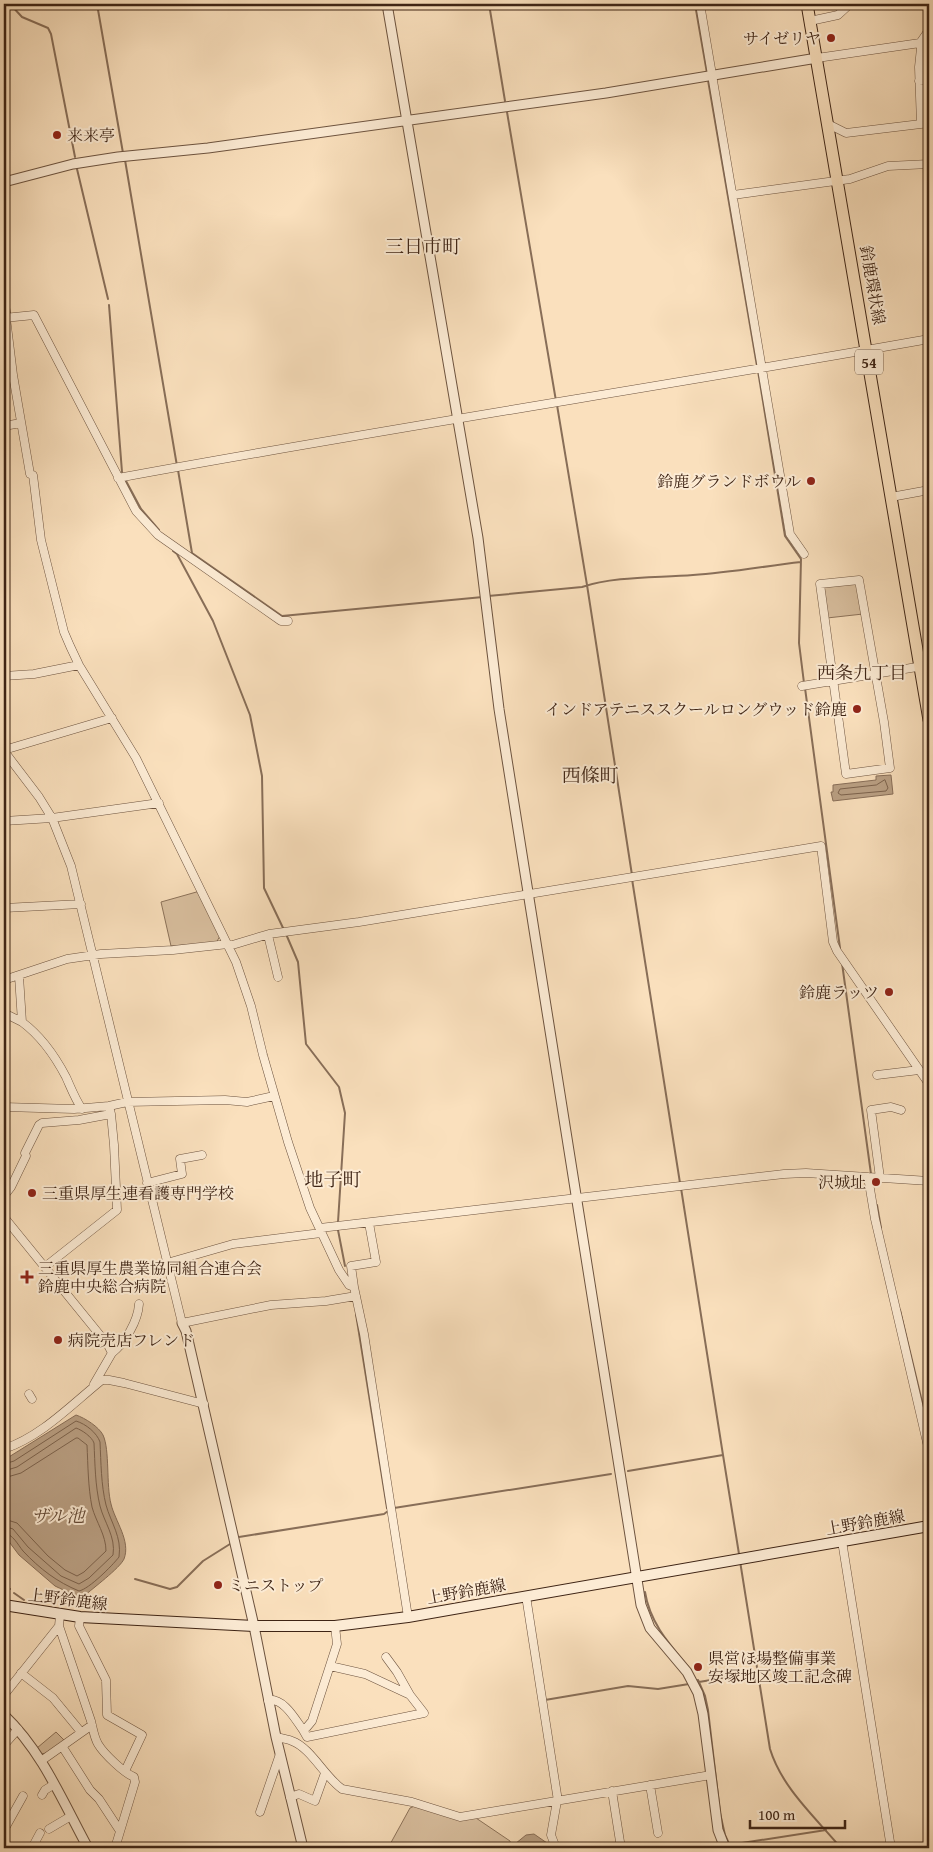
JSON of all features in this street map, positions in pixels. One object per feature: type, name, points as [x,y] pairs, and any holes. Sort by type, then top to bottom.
[{"type":"main road","name":"鈴鹿環状線","points":[[808,4],[891,497],[925,665],[929,720]]},
{"type":"main road","name":"上野鈴鹿線","points":[[4,1605],[80,1617],[254,1626],[335,1626],[408,1616],[929,1526]]},
{"type":"street","points":[[386,4],[458,419],[486,598],[499,709],[641,1605],[650,1628],[686,1672],[698,1693],[703,1714],[718,1830],[725,1848]]},
{"type":"street","points":[[700,4],[709,76],[733,194],[758,368],[790,534],[804,554]]},
{"type":"street","points":[[810,21],[838,15],[850,4]]},
{"type":"street","points":[[828,124],[846,132],[925,124],[919,103],[920,43],[929,30]]},
{"type":"street","points":[[4,182],[73,164],[208,148],[606,93],[920,43]]},
{"type":"street","points":[[919,81],[929,80]]},
{"type":"street","points":[[919,103],[929,102]]},
{"type":"street","points":[[733,194],[850,179],[888,166],[929,164]]},
{"type":"street","points":[[4,305],[21,423],[30,474],[33,475],[41,540],[64,632],[79,665],[136,758],[228,945],[247,991],[274,1096],[310,1208],[339,1270],[349,1284],[354,1287]]},
{"type":"street","points":[[5,318],[34,315],[136,511],[158,535],[281,621],[288,621]]},
{"type":"street","points":[[118,478],[929,339]]},
{"type":"street","points":[[4,376],[13,375]]},
{"type":"street","points":[[4,426],[21,423]]},
{"type":"street","points":[[891,497],[929,490]]},
{"type":"street","points":[[859,580],[876,674],[890,768],[846,774],[820,584],[859,580]]},
{"type":"street","points":[[4,676],[34,674],[79,665]]},
{"type":"street","points":[[805,685],[925,665]]},
{"type":"street","points":[[112,718],[4,750],[52,818],[71,866],[147,1183],[204,1404],[254,1626],[276,1737],[303,1848]]},
{"type":"street","points":[[4,821],[52,818],[159,803]]},
{"type":"street","points":[[4,980],[67,959],[228,945],[268,934],[529,895],[821,846],[833,942],[846,964],[929,1084]]},
{"type":"street","points":[[4,908],[81,904]]},
{"type":"street","points":[[268,934],[278,977]]},
{"type":"street","points":[[20,976],[22,1022]]},
{"type":"street","points":[[4,1013],[22,1022],[34,1031],[58,1063],[82,1108]]},
{"type":"street","points":[[877,1074],[920,1070]]},
{"type":"street","points":[[4,1196],[11,1187],[26,1156],[25,1153],[39,1126],[42,1124],[79,1120],[110,1110],[127,1102],[225,1100],[247,1102],[274,1096]]},
{"type":"street","points":[[4,1106],[110,1110]]},
{"type":"street","points":[[901,1110],[891,1107],[871,1110],[875,1219],[929,1451]]},
{"type":"street","points":[[45,1267],[117,1210],[114,1145],[110,1110]]},
{"type":"street","points":[[147,1183],[182,1174],[180,1159],[202,1155]]},
{"type":"street","points":[[167,1263],[233,1244],[369,1223],[784,1174],[806,1173],[929,1180]]},
{"type":"street","points":[[4,1216],[108,1345],[112,1353]]},
{"type":"street","points":[[369,1223],[376,1262],[351,1266],[354,1287],[353,1297],[364,1334],[408,1616]]},
{"type":"street","points":[[182,1324],[271,1305],[353,1297]]},
{"type":"street","points":[[92,1388],[112,1353],[117,1350],[131,1328],[139,1304]]},
{"type":"street","points":[[4,1449],[13,1446],[52,1423],[102,1380],[109,1380],[204,1404]]},
{"type":"street","points":[[842,1541],[891,1848]]},
{"type":"street","points":[[526,1596],[558,1801],[551,1835],[556,1848]]},
{"type":"street","points":[[60,1615],[59,1626],[100,1747],[134,1777],[135,1782],[116,1848]]},
{"type":"street","points":[[80,1617],[80,1626],[106,1680],[107,1715],[142,1735],[125,1771]]},
{"type":"street","points":[[4,1695],[59,1626]]},
{"type":"street","points":[[303,1730],[312,1722],[337,1644],[335,1626]]},
{"type":"street","points":[[268,1700],[277,1701],[282,1705],[307,1737],[424,1713],[410,1696],[386,1657]]},
{"type":"street","points":[[330,1666],[365,1674],[410,1696]]},
{"type":"street","points":[[22,1674],[52,1698],[81,1732]]},
{"type":"street","points":[[4,1715],[18,1729],[41,1761],[87,1848]]},
{"type":"street","points":[[41,1761],[92,1724]]},
{"type":"street","points":[[4,1745],[18,1729]]},
{"type":"street","points":[[276,1737],[296,1743],[305,1750],[342,1789],[412,1802],[460,1817],[711,1775]]},
{"type":"street","points":[[62,1746],[120,1832]]},
{"type":"street","points":[[260,1812],[280,1754]]},
{"type":"street","points":[[290,1797],[299,1794],[315,1801],[325,1773]]},
{"type":"street","points":[[42,1795],[45,1790],[54,1785]]},
{"type":"street","points":[[650,1785],[658,1833]]},
{"type":"street","points":[[612,1791],[621,1848]]},
{"type":"street","points":[[4,1830],[7,1815],[23,1796]]},
{"type":"street","points":[[49,1828],[71,1816]]},
{"type":"street","points":[[32,1848],[40,1833]]},
{"type":"shaded area","points":[[855,583],[858,585],[863,614],[827,618],[825,586]]},
{"type":"shaded area","points":[[200,891],[220,936],[216,943],[171,946],[161,902]]},
{"type":"shaded area","points":[[56,1732],[65,1741],[47,1753],[40,1754],[37,1748]]},
{"type":"shaded area","points":[[417,1805],[476,1818],[510,1841],[511,1847],[388,1848],[410,1808]]},
{"type":"water","points":[[891,775],[893,794],[833,801],[831,792],[833,792],[833,785],[876,780],[876,776]]},
{"type":"water","name":"ザル池","points":[[76,1415],[91,1423],[103,1435],[111,1504],[122,1531],[126,1552],[124,1559],[112,1573],[84,1596],[78,1597],[55,1586],[19,1555],[4,1535],[4,1460]]},
{"type":"water","points":[[534,1834],[547,1843],[547,1848],[510,1848],[526,1835]]},
{"type":"waterway","points":[[10,4],[22,17],[48,28],[51,34],[75,157]]},
{"type":"waterway","points":[[97,4],[123,153]]},
{"type":"waterway","points":[[489,4],[505,101]]},
{"type":"waterway","points":[[695,4],[707,73]]},
{"type":"waterway","points":[[708,80],[757,366]]},
{"type":"waterway","points":[[507,112],[556,401]]},
{"type":"waterway","points":[[125,160],[177,466]]},
{"type":"waterway","points":[[77,169],[108,299]]},
{"type":"waterway","points":[[109,305],[122,472]]},
{"type":"waterway","points":[[758,371],[785,536],[801,559],[799,643],[804,683]]},
{"type":"waterway","points":[[557,405],[632,875]]},
{"type":"waterway","points":[[178,470],[192,553],[282,616],[483,597]]},
{"type":"waterway","points":[[126,481],[141,509],[159,530]]},
{"type":"waterway","points":[[173,551],[177,554],[213,621],[250,715],[262,776],[264,888],[284,930]]},
{"type":"waterway","points":[[488,596],[582,587],[622,579],[706,574],[801,562]]},
{"type":"waterway","points":[[805,688],[840,948]]},
{"type":"waterway","points":[[632,879],[680,1183]]},
{"type":"waterway","points":[[286,934],[298,962],[306,1044],[339,1087],[345,1113],[338,1222]]},
{"type":"waterway","points":[[842,963],[871,1174]]},
{"type":"waterway","points":[[681,1188],[723,1455]]},
{"type":"waterway","points":[[877,1205],[881,1228]]},
{"type":"waterway","points":[[338,1230],[345,1266]]},
{"type":"waterway","points":[[900,1310],[929,1431]]},
{"type":"waterway","points":[[356,1314],[387,1508]]},
{"type":"waterway","points":[[628,1471],[723,1455],[739,1554]]},
{"type":"waterway","points":[[394,1508],[611,1474]]},
{"type":"waterway","points":[[239,1537],[384,1514],[388,1511],[388,1508]]},
{"type":"waterway","points":[[135,1579],[170,1589],[177,1587],[203,1561],[230,1544]]},
{"type":"waterway","points":[[740,1561],[770,1749],[782,1777],[841,1848]]},
{"type":"waterway","points":[[4,1585],[10,1589]]},
{"type":"waterway","points":[[645,1592],[656,1624],[691,1670]]},
{"type":"waterway","points":[[14,1593],[24,1600]]},
{"type":"waterway","points":[[699,1682],[758,1672]]},
{"type":"waterway","points":[[698,1680],[705,1696],[708,1710],[720,1813],[725,1835],[731,1848]]},
{"type":"waterway","points":[[545,1700],[628,1686],[658,1689],[689,1684]]},
{"type":"waterway","points":[[729,1845],[826,1830]]},
{"type":"waterway","points":[[708,1848],[719,1847]]},
{"type":"place","name":"サイゼリヤ","points":[[831,38]]},
{"type":"place","name":"来来亭","points":[[57,135]]},
{"type":"place","name":"鈴鹿グランドボウル","points":[[811,481]]},
{"type":"place","name":"インドアテニススクールロングウッド鈴鹿","points":[[857,709]]},
{"type":"place","name":"鈴鹿ラッツ","points":[[889,992]]},
{"type":"place","name":"沢城址","points":[[876,1182]]},
{"type":"place","name":"三重県厚生連看護専門学校","points":[[32,1193]]},
{"type":"place","name":"三重県厚生農業協同組合連合会 鈴鹿中央総合病院","points":[[27,1277]]},
{"type":"place","name":"病院売店フレンド","points":[[58,1340]]},
{"type":"place","name":"ミニストップ","points":[[218,1585]]},
{"type":"place","name":"県営ほ場整備事業 安塚地区竣工記念碑","points":[[698,1667]]},
{"type":"district","name":"三日市町","points":[[423,246]]},
{"type":"district","name":"西条九丁目","points":[[862,672]]},
{"type":"district","name":"西條町","points":[[590,775]]},
{"type":"district","name":"地子町","points":[[333,1179]]}]
